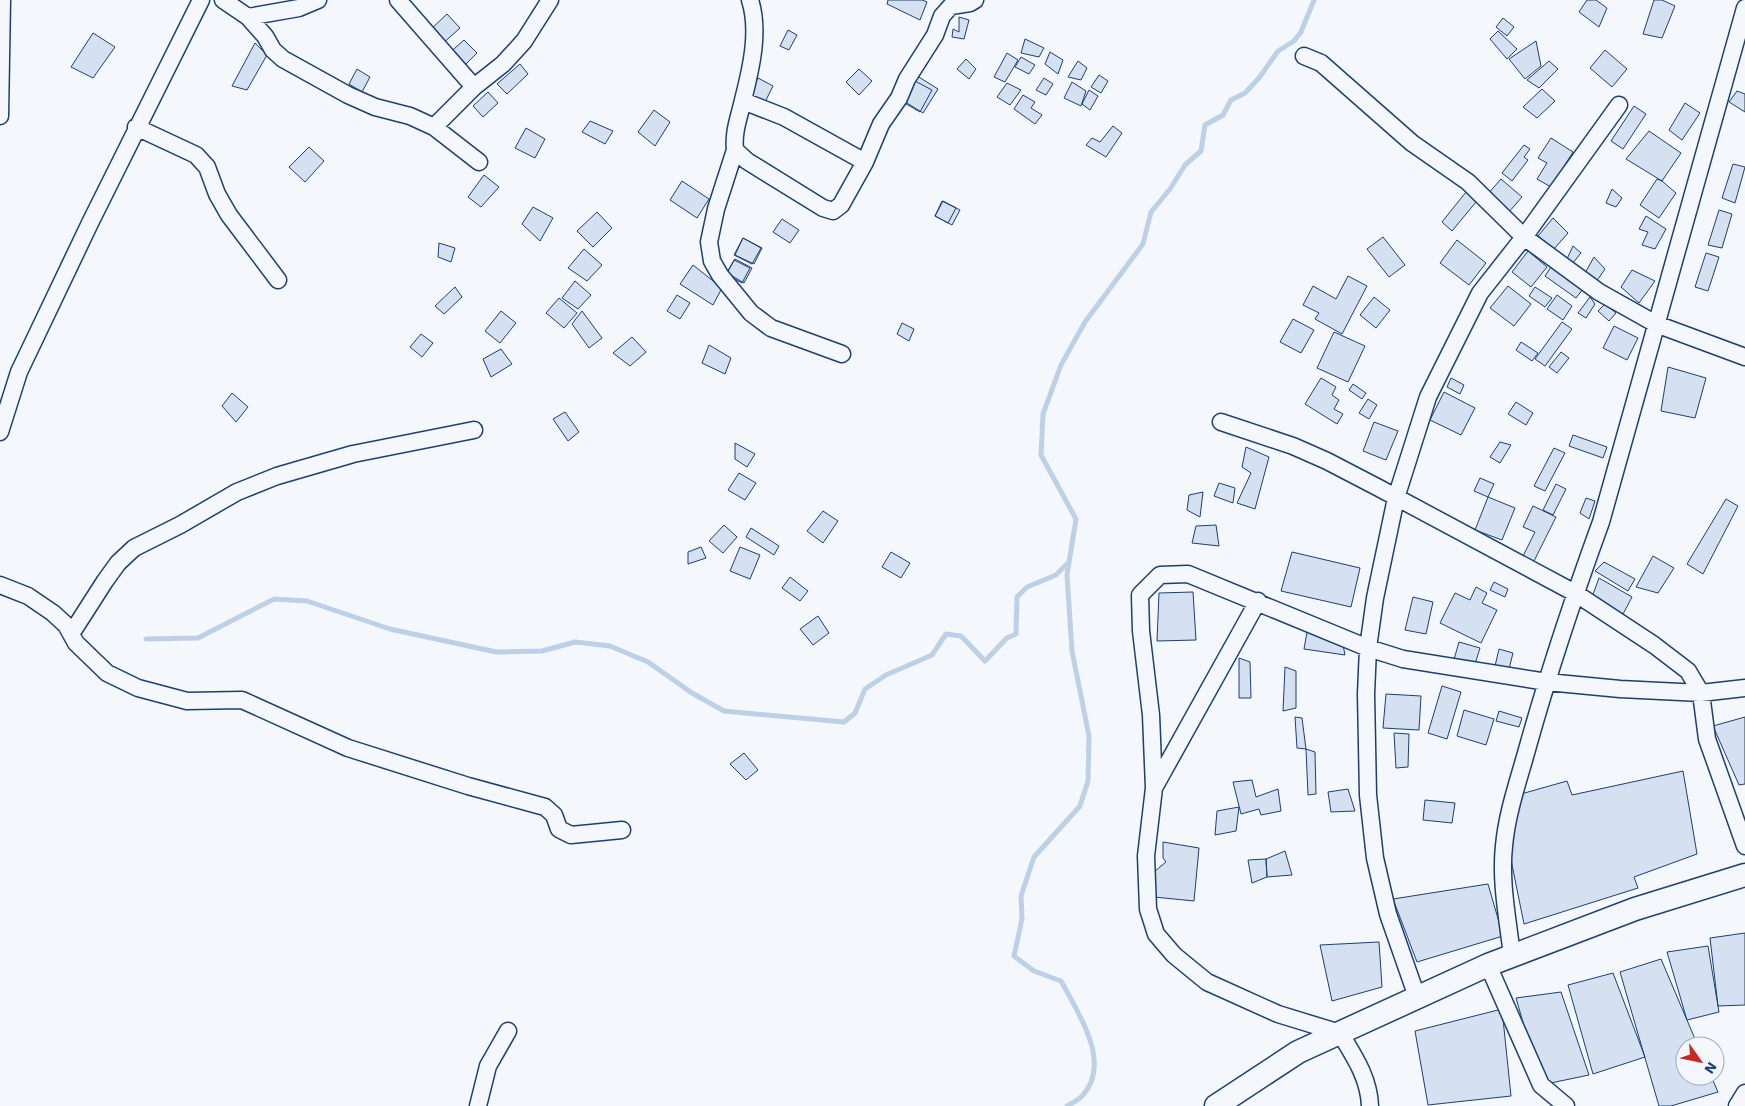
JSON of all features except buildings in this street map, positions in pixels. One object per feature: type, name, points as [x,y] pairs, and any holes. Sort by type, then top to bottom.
[{"type":"street","points":[[0,116],[2,0]]},
{"type":"street","points":[[0,432],[19,372],[136,127],[200,0]]},
{"type":"street","points":[[223,0],[248,18],[265,36],[273,50],[283,59],[348,95],[375,107],[410,116],[434,127],[479,162]]},
{"type":"street","points":[[248,18],[299,8],[318,0]]},
{"type":"street","points":[[398,0],[474,87]]},
{"type":"street","points":[[434,127],[474,87],[503,64],[524,41],[550,0]]},
{"type":"street","points":[[750,0],[755,15],[754,47],[743,101],[736,122],[735,150],[716,209],[709,242],[712,261],[720,275],[751,314],[771,328],[842,354]]},
{"type":"street","points":[[735,150],[747,161],[823,208],[833,211],[840,205],[865,162],[881,124],[899,98],[907,79],[934,35],[942,16],[951,6],[970,3],[975,0]]},
{"type":"street","points":[[1512,956],[1504,884],[1504,845],[1512,803],[1547,682],[1575,594],[1601,522],[1745,8]]},
{"type":"street","points":[[1304,56],[1321,63],[1412,143],[1468,182],[1487,203],[1524,237],[1599,292],[1656,324],[1745,357]]},
{"type":"street","points":[[743,101],[784,117],[865,162]]},
{"type":"street","points":[[1417,997],[1388,914],[1375,858],[1368,795],[1366,694],[1368,648],[1375,598],[1396,498],[1428,397],[1480,293],[1524,237],[1619,105]]},
{"type":"street","points":[[136,127],[196,155],[207,167],[229,215],[278,280]]},
{"type":"street","points":[[1220,422],[1293,446],[1327,461],[1575,594],[1654,644],[1688,671],[1701,693],[1707,740],[1745,846]]},
{"type":"street","points":[[71,634],[113,569],[134,548],[180,525],[237,492],[277,476],[354,454],[474,430]]},
{"type":"street","points":[[1370,1106],[1370,1092],[1358,1061],[1340,1033],[1278,1014],[1207,982],[1174,955],[1156,934],[1148,909],[1146,856],[1154,788],[1151,715],[1141,631],[1140,595],[1160,575],[1188,574],[1258,601],[1368,648],[1403,659],[1547,682],[1701,693],[1745,688]]},
{"type":"street","points":[[0,586],[28,596],[47,608],[66,625],[76,643],[107,672],[138,688],[162,696],[187,701],[242,700],[348,748],[468,786],[545,807],[554,815],[559,829],[571,835],[622,830]]},
{"type":"street","points":[[1154,788],[1258,601]]},
{"type":"street","points":[[1216,1106],[1298,1052],[1488,965],[1635,909],[1745,875]]},
{"type":"street","points":[[1488,965],[1541,1085],[1548,1106]]},
{"type":"street","points":[[478,1106],[488,1066],[508,1031]]},
{"type":"street","points":[[1541,1085],[1566,1106]]},
{"type":"street","points":[[1738,1106],[1745,1093]]},
{"type":"waterway","points":[[1067,1106],[1081,1097],[1091,1082],[1094,1068],[1089,1038],[1076,1007],[1061,981],[1034,971],[1014,956],[1022,919],[1021,896],[1034,857],[1080,806],[1088,781],[1089,736],[1072,651],[1067,575],[1076,519],[1041,455],[1043,414],[1061,365],[1085,322],[1143,244],[1151,212],[1170,189],[1185,165],[1201,151],[1205,125],[1223,115],[1231,100],[1245,93],[1259,78],[1278,51],[1294,41],[1301,32],[1314,0]]},
{"type":"waterway","points":[[146,639],[198,638],[274,599],[307,601],[390,629],[496,652],[542,651],[575,642],[610,646],[648,662],[692,693],[724,711],[844,722],[855,713],[865,689],[886,675],[932,655],[946,634],[961,636],[985,661],[1007,638],[1016,634],[1017,597],[1027,587],[1056,575],[1069,562]]}]
